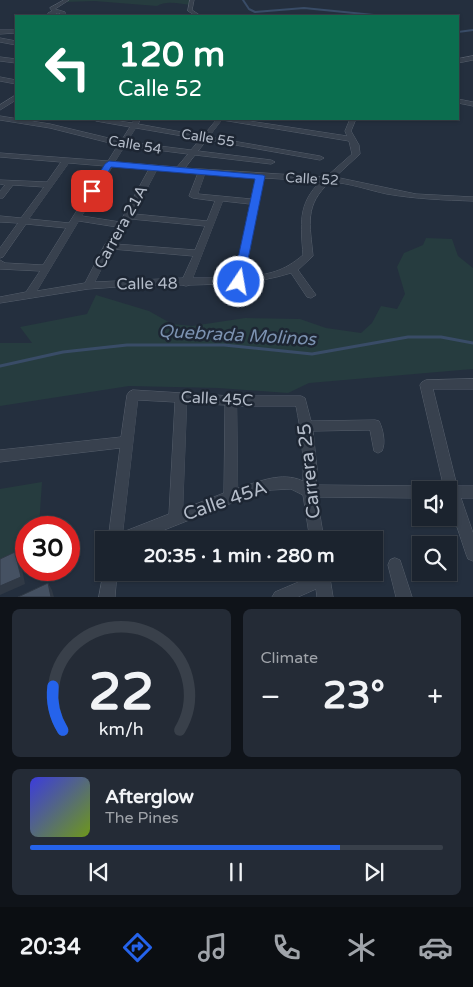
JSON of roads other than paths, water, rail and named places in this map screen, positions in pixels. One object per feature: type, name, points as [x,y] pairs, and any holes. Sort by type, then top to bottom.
[{"type":"street","points":[[55,12],[52,11],[53,8],[67,0]]},
{"type":"street","points":[[192,0],[190,10],[198,15]]},
{"type":"street","points":[[50,15],[55,12],[62,12],[63,15]]},
{"type":"street","points":[[0,32],[15,32]]},
{"type":"street","points":[[0,40],[15,43]]},
{"type":"street","points":[[459,61],[473,58]]},
{"type":"street","points":[[0,59],[15,61]]},
{"type":"street","points":[[0,79],[15,82]]},
{"type":"street","points":[[0,108],[15,98]]},
{"type":"street","points":[[0,100],[15,103]]},
{"type":"street","points":[[459,101],[473,104]]},
{"type":"street","name":"Calle 54","points":[[0,118],[50,126],[122,144],[192,154],[271,162]]},
{"type":"street","name":"Calle 55","points":[[101,120],[237,142],[320,158]]},
{"type":"street","points":[[30,294],[137,120]]},
{"type":"street","points":[[179,170],[219,120]]},
{"type":"street","points":[[311,295],[293,269],[308,256],[308,205],[312,195],[350,162],[356,154],[355,145],[348,131],[353,120]]},
{"type":"street","points":[[248,121],[351,139]]},
{"type":"street","points":[[228,158],[237,142]]},
{"type":"street","name":"Calle 52","points":[[0,155],[202,172],[343,180],[385,191],[416,196],[473,198]]},
{"type":"street","points":[[0,255],[66,161]]},
{"type":"street","name":"Carrera 21A","points":[[88,286],[121,225],[129,216],[154,168]]},
{"type":"street","points":[[202,172],[193,196],[256,202]]},
{"type":"street","points":[[239,282],[260,176]]},
{"type":"street","points":[[0,182],[49,185]]},
{"type":"street","points":[[0,196],[11,183]]},
{"type":"street","points":[[186,283],[220,200]]},
{"type":"street","points":[[129,216],[209,224]]},
{"type":"street","points":[[0,219],[121,225]]},
{"type":"street","points":[[109,246],[198,253]]},
{"type":"street","points":[[0,263],[1,266],[46,268]]},
{"type":"street","name":"Calle 48","points":[[0,300],[88,286],[146,282],[239,282],[268,277],[293,269]]},
{"type":"street","points":[[448,481],[426,385],[473,384]]},
{"type":"street","name":"Calle 45C","points":[[127,442],[134,395],[231,401],[301,401]]},
{"type":"street","points":[[176,519],[181,397]]},
{"type":"street","points":[[231,401],[231,497]]},
{"type":"street","name":"Carrera 25","points":[[301,401],[306,426],[310,469],[309,491],[315,531]]},
{"type":"street","points":[[306,426],[376,425],[378,447]]},
{"type":"street","points":[[0,456],[127,442],[116,531]]},
{"type":"street","name":"Calle 45A","points":[[145,531],[231,497],[271,484],[292,483],[309,491],[412,492]]},
{"type":"street","points":[[457,492],[473,492]]},
{"type":"street","points":[[457,511],[473,554]]},
{"type":"street","points":[[395,565],[404,597]]},
{"type":"street","points":[[107,597],[109,581]]},
{"type":"street","points":[[280,597],[312,581]]},
{"type":"street","points":[[323,581],[325,597]]},
{"type":"waterway","points":[[243,0],[249,9],[255,12],[304,8],[374,15]]},
{"type":"waterway","points":[[459,32],[473,30]]},
{"type":"waterway","name":"Quebrada Molinos","points":[[0,366],[63,352],[127,345],[224,345],[312,354],[408,337],[441,337],[473,343]]}]
